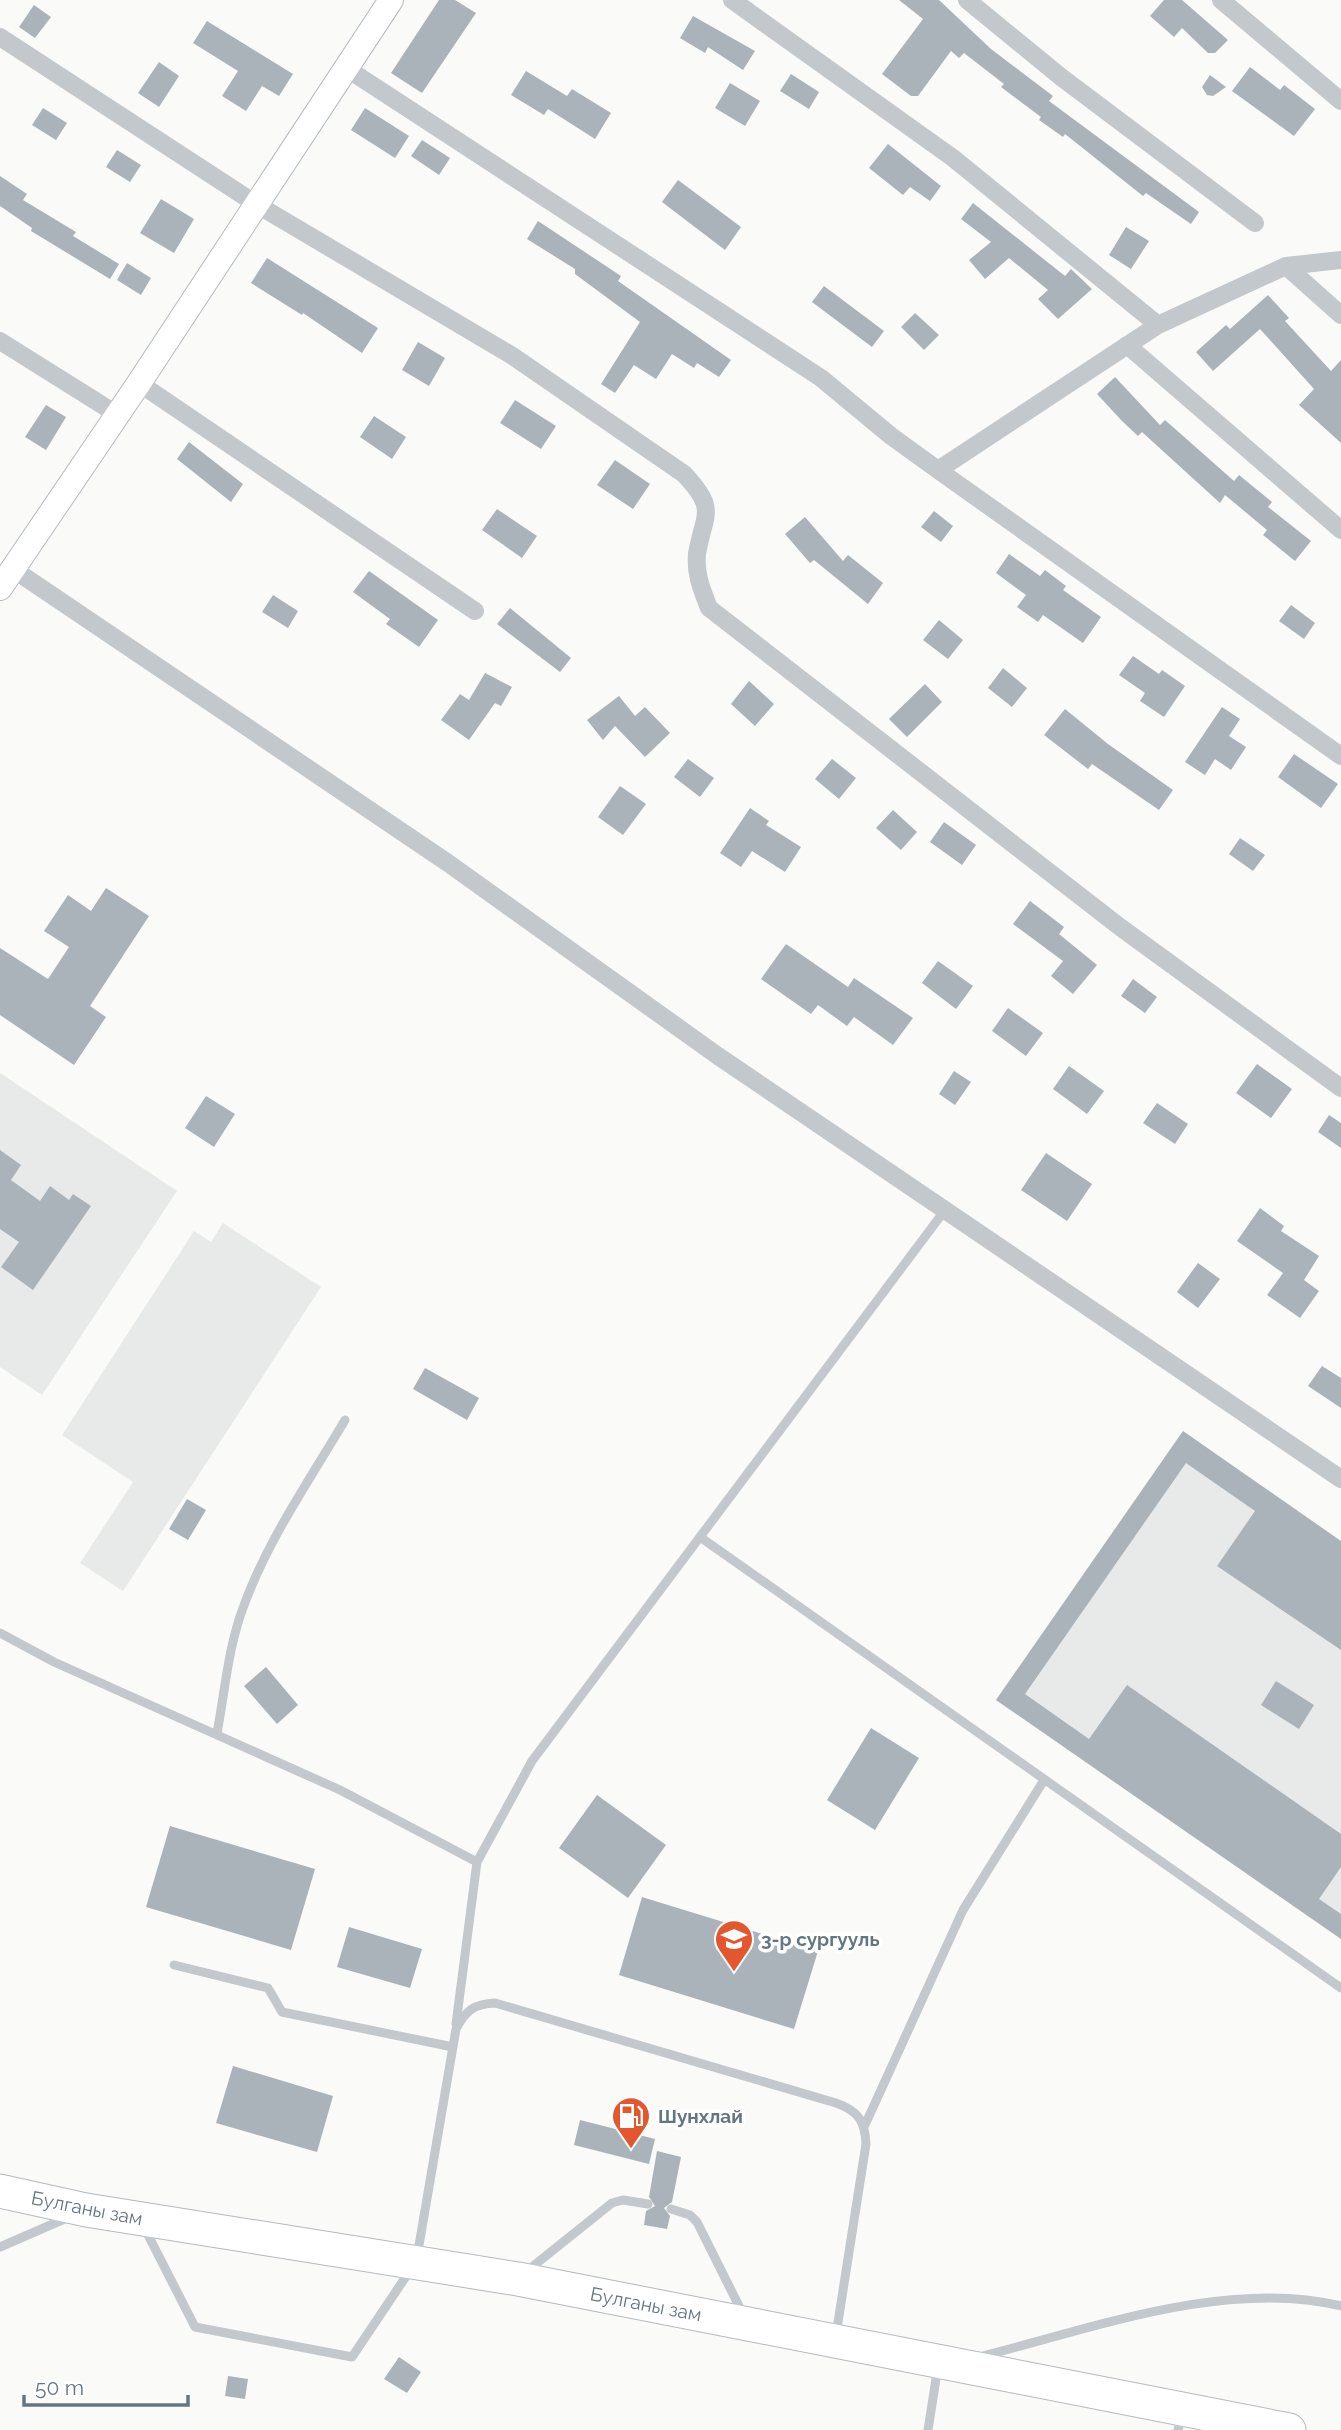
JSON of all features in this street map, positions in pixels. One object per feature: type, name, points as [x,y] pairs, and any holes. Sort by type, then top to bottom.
[{"type":"highway","name":"Булганы зам","points":[[0,2191],[86,2210],[518,2279],[945,2362],[1181,2420],[1289,2430]]},
{"type":"main road","points":[[6,578],[118,415],[391,0]]},
{"type":"street","points":[[732,0],[953,158],[1158,325]]},
{"type":"street","points":[[967,0],[1061,77],[1255,223]]},
{"type":"street","points":[[1221,0],[1341,101]]},
{"type":"street","points":[[0,37],[256,204],[511,355],[684,474],[702,493],[708,515],[697,556],[698,582],[709,608],[1121,927],[1341,1088]]},
{"type":"street","points":[[346,68],[821,378],[891,436],[1341,756]]},
{"type":"street","points":[[939,470],[1158,325],[1286,266],[1341,260]]},
{"type":"street","points":[[1286,266],[1341,315]]},
{"type":"street","points":[[0,341],[118,415]]},
{"type":"street","points":[[1127,345],[1341,530]]},
{"type":"street","points":[[139,383],[475,611]]},
{"type":"street","points":[[6,578],[448,863],[718,1056],[1341,1479]]},
{"type":"lane","points":[[139,2218],[195,2327],[352,2357],[415,2263],[456,2029],[477,1863],[532,1761],[945,1210]]},
{"type":"lane","points":[[217,1733],[234,1637],[243,1607],[261,1563],[345,1420]]},
{"type":"lane","points":[[700,1537],[1341,1988]]},
{"type":"lane","points":[[0,1633],[54,1662],[340,1790],[477,1863]]},
{"type":"lane","points":[[835,2341],[866,2144],[865,2125],[963,1910],[1044,1780]]},
{"type":"lane","points":[[174,1965],[268,1988],[282,2012],[453,2047]]},
{"type":"lane","points":[[456,2029],[463,2015],[477,2004],[495,2003],[836,2103],[856,2112],[865,2125]]},
{"type":"lane","points":[[518,2279],[612,2203],[623,2200],[648,2204]]},
{"type":"lane","points":[[671,2209],[690,2215],[697,2222],[747,2324]]},
{"type":"lane","points":[[0,2247],[86,2210]]},
{"type":"lane","points":[[928,2430],[945,2362],[1170,2309],[1262,2298],[1320,2301],[1341,2306]]},
{"type":"shaded area","points":[[0,1073],[177,1191],[42,1395],[0,1367]]},
{"type":"shaded area","points":[[223,1223],[321,1287],[123,1591],[80,1563],[133,1482],[62,1435],[194,1231],[211,1242]]},
{"type":"shaded area","points":[[1183,1431],[1341,1542],[1341,1939],[996,1700]]},
{"type":"building","points":[[439,0],[455,0],[476,13],[422,93],[391,73]]},
{"type":"building","points":[[899,0],[939,0],[991,49],[1053,96],[1049,101],[1199,212],[1191,224],[1146,193],[1143,196],[1065,134],[1063,137],[1039,120],[1041,117],[1001,87],[1004,84],[964,53],[959,58],[951,51],[918,96],[911,96],[882,74],[923,19]]},
{"type":"building","points":[[1164,0],[1182,0],[1228,40],[1215,53],[1208,53],[1182,28],[1174,37],[1150,16]]},
{"type":"building","points":[[34,5],[51,17],[35,38],[19,27]]},
{"type":"building","points":[[693,16],[755,51],[743,70],[708,47],[705,53],[680,38]]},
{"type":"building","points":[[207,21],[293,74],[279,96],[262,86],[246,111],[222,96],[238,71],[193,43]]},
{"type":"building","points":[[159,62],[179,76],[159,107],[138,93]]},
{"type":"building","points":[[1250,67],[1280,90],[1284,85],[1315,109],[1294,136],[1232,91]]},
{"type":"building","points":[[526,71],[567,96],[572,89],[611,113],[595,139],[548,109],[544,115],[511,95]]},
{"type":"building","points":[[791,74],[819,92],[809,109],[780,91]]},
{"type":"building","points":[[1210,75],[1226,87],[1213,96],[1207,95],[1202,87]]},
{"type":"building","points":[[730,83],[760,101],[745,126],[715,108]]},
{"type":"building","points":[[43,108],[67,123],[56,140],[32,125]]},
{"type":"building","points":[[365,108],[409,136],[395,158],[351,130]]},
{"type":"building","points":[[422,140],[450,158],[439,175],[411,156]]},
{"type":"building","points":[[888,144],[941,186],[930,201],[910,187],[903,195],[869,168]]},
{"type":"building","points":[[117,150],[141,165],[130,182],[106,167]]},
{"type":"building","points":[[0,176],[27,194],[23,200],[76,232],[73,236],[119,264],[110,279],[31,231],[32,228],[0,206]]},
{"type":"building","points":[[678,180],[741,227],[725,250],[662,202]]},
{"type":"building","points":[[161,199],[194,219],[174,253],[140,233]]},
{"type":"building","points":[[973,203],[1065,276],[1071,269],[1092,289],[1058,319],[1038,299],[1048,290],[1009,258],[985,279],[969,260],[991,242],[961,219]]},
{"type":"building","points":[[538,221],[621,276],[618,281],[731,360],[719,377],[697,363],[694,368],[672,354],[656,379],[634,365],[615,393],[601,384],[640,322],[575,274],[575,269],[527,239]]},
{"type":"building","points":[[1126,227],[1149,241],[1131,269],[1109,255]]},
{"type":"building","points":[[267,258],[378,328],[362,353],[303,313],[302,315],[251,283]]},
{"type":"building","points":[[127,263],[151,278],[141,295],[117,280]]},
{"type":"building","points":[[824,286],[884,331],[872,347],[812,302]]},
{"type":"building","points":[[1268,295],[1289,318],[1285,321],[1331,371],[1341,360],[1341,443],[1299,405],[1314,389],[1260,329],[1213,371],[1196,352],[1226,325],[1230,329]]},
{"type":"building","points":[[915,313],[939,335],[924,350],[901,327]]},
{"type":"building","points":[[418,342],[445,358],[429,386],[402,370]]},
{"type":"building","points":[[1115,377],[1160,425],[1165,420],[1234,481],[1239,475],[1272,502],[1268,507],[1311,541],[1295,561],[1263,535],[1267,530],[1225,495],[1220,503],[1142,432],[1138,436],[1122,421],[1097,394]]},
{"type":"building","points":[[515,400],[556,426],[541,449],[500,423]]},
{"type":"building","points":[[46,405],[66,417],[46,450],[25,437]]},
{"type":"building","points":[[374,416],[406,437],[392,459],[360,437]]},
{"type":"building","points":[[189,442],[243,484],[231,502],[177,459]]},
{"type":"building","points":[[615,460],[650,484],[633,509],[597,485]]},
{"type":"building","points":[[497,509],[537,536],[522,558],[482,530]]},
{"type":"building","points":[[934,511],[953,526],[941,542],[921,527]]},
{"type":"building","points":[[805,517],[843,561],[848,555],[883,583],[868,604],[814,560],[810,563],[785,534]]},
{"type":"building","points":[[1009,554],[1040,576],[1045,570],[1066,586],[1063,590],[1101,617],[1083,643],[1043,615],[1038,622],[1017,607],[1026,595],[996,573]]},
{"type":"building","points":[[369,571],[438,620],[419,647],[386,624],[390,619],[353,592]]},
{"type":"building","points":[[273,595],[298,611],[288,628],[262,612]]},
{"type":"building","points":[[1291,605],[1315,623],[1304,639],[1279,621]]},
{"type":"building","points":[[510,608],[571,658],[560,672],[497,624]]},
{"type":"building","points":[[939,620],[963,640],[948,659],[923,640]]},
{"type":"building","points":[[1133,656],[1159,674],[1162,670],[1185,686],[1164,717],[1140,701],[1145,693],[1119,675]]},
{"type":"building","points":[[1003,668],[1027,688],[1012,707],[988,688]]},
{"type":"building","points":[[485,673],[512,687],[501,706],[495,703],[469,740],[441,720],[460,694],[469,700]]},
{"type":"building","points":[[749,681],[774,704],[755,726],[731,704]]},
{"type":"building","points":[[925,684],[942,702],[907,737],[889,719]]},
{"type":"building","points":[[619,696],[635,716],[645,707],[670,733],[645,757],[615,726],[603,740],[587,720]]},
{"type":"building","points":[[1222,707],[1240,719],[1229,736],[1246,747],[1231,770],[1215,759],[1205,775],[1185,762]]},
{"type":"building","points":[[1065,709],[1108,744],[1173,790],[1159,810],[1092,764],[1088,769],[1044,735]]},
{"type":"building","points":[[1294,754],[1338,784],[1321,808],[1278,777]]},
{"type":"building","points":[[688,759],[714,778],[700,797],[674,777]]},
{"type":"building","points":[[832,759],[856,778],[839,799],[815,779]]},
{"type":"building","points":[[620,786],[646,804],[623,835],[598,817]]},
{"type":"building","points":[[750,808],[769,821],[766,825],[801,847],[785,872],[752,851],[741,867],[720,853]]},
{"type":"building","points":[[893,810],[917,832],[901,850],[876,828]]},
{"type":"building","points":[[944,822],[976,845],[962,865],[930,842]]},
{"type":"building","points":[[1240,838],[1265,855],[1253,871],[1229,854]]},
{"type":"building","points":[[106,888],[149,916],[90,1006],[106,1017],[74,1065],[0,1015],[0,948],[48,979],[69,947],[44,931],[68,895],[91,911]]},
{"type":"building","points":[[1030,901],[1064,927],[1059,934],[1097,965],[1073,994],[1051,976],[1063,961],[1013,924]]},
{"type":"building","points":[[786,944],[848,987],[854,978],[913,1018],[893,1045],[854,1017],[847,1026],[818,1005],[811,1014],[761,979]]},
{"type":"building","points":[[938,961],[973,986],[956,1009],[922,983]]},
{"type":"building","points":[[1133,979],[1157,997],[1145,1013],[1121,996]]},
{"type":"building","points":[[1008,1008],[1043,1033],[1026,1056],[992,1031]]},
{"type":"building","points":[[1257,1064],[1292,1089],[1271,1118],[1236,1093]]},
{"type":"building","points":[[1069,1066],[1104,1091],[1087,1114],[1053,1089]]},
{"type":"building","points":[[954,1071],[971,1082],[955,1105],[939,1094]]},
{"type":"building","points":[[206,1096],[235,1114],[214,1147],[185,1128]]},
{"type":"building","points":[[1157,1103],[1188,1124],[1175,1144],[1143,1123]]},
{"type":"building","points":[[1329,1115],[1341,1123],[1341,1148],[1318,1132]]},
{"type":"building","points":[[0,1150],[21,1165],[11,1180],[40,1201],[50,1186],[69,1200],[73,1194],[91,1206],[33,1290],[1,1267],[19,1242],[0,1229]]},
{"type":"building","points":[[1046,1153],[1092,1184],[1067,1221],[1021,1190]]},
{"type":"building","points":[[1260,1208],[1284,1226],[1281,1231],[1319,1256],[1304,1280],[1319,1291],[1300,1318],[1267,1295],[1283,1273],[1237,1241]]},
{"type":"building","points":[[1198,1263],[1220,1279],[1198,1308],[1177,1292]]},
{"type":"building","points":[[1322,1366],[1341,1378],[1341,1408],[1308,1386]]},
{"type":"building","points":[[425,1368],[479,1398],[467,1420],[413,1389]]},
{"type":"building","points":[[1183,1431],[1341,1541],[1341,1650],[1217,1566],[1255,1511],[1186,1463],[1025,1694],[1089,1739],[1127,1685],[1341,1834],[1341,1867],[1319,1899],[1341,1914],[1341,1939],[996,1700]]},
{"type":"building","points":[[187,1499],[206,1510],[188,1540],[169,1529]]},
{"type":"building","points":[[266,1667],[298,1705],[277,1724],[244,1686]]},
{"type":"building","points":[[1276,1681],[1314,1705],[1299,1729],[1261,1705]]},
{"type":"building","points":[[871,1728],[919,1758],[875,1830],[827,1800]]},
{"type":"building","points":[[597,1795],[666,1845],[628,1898],[559,1848]]},
{"type":"building","points":[[170,1826],[315,1869],[291,1950],[146,1907]]},
{"type":"building","points":[[642,1897],[818,1951],[794,2029],[619,1975]]},
{"type":"building","points":[[349,1927],[422,1949],[410,1988],[337,1967]]},
{"type":"building","points":[[233,2066],[333,2096],[317,2152],[216,2123]]},
{"type":"building","points":[[580,2120],[655,2139],[649,2164],[574,2145]]},
{"type":"building","points":[[657,2151],[681,2157],[672,2202],[664,2208],[670,2216],[667,2229],[644,2225],[646,2211],[655,2206],[649,2197]]},
{"type":"building","points":[[399,2357],[421,2372],[407,2393],[384,2379]]},
{"type":"building","points":[[228,2376],[248,2379],[245,2399],[225,2396]]},
{"type":"place","name":"3-р сургууль","points":[[734,1973]]},
{"type":"place","name":"Шунхлай","points":[[631,2150]]}]
